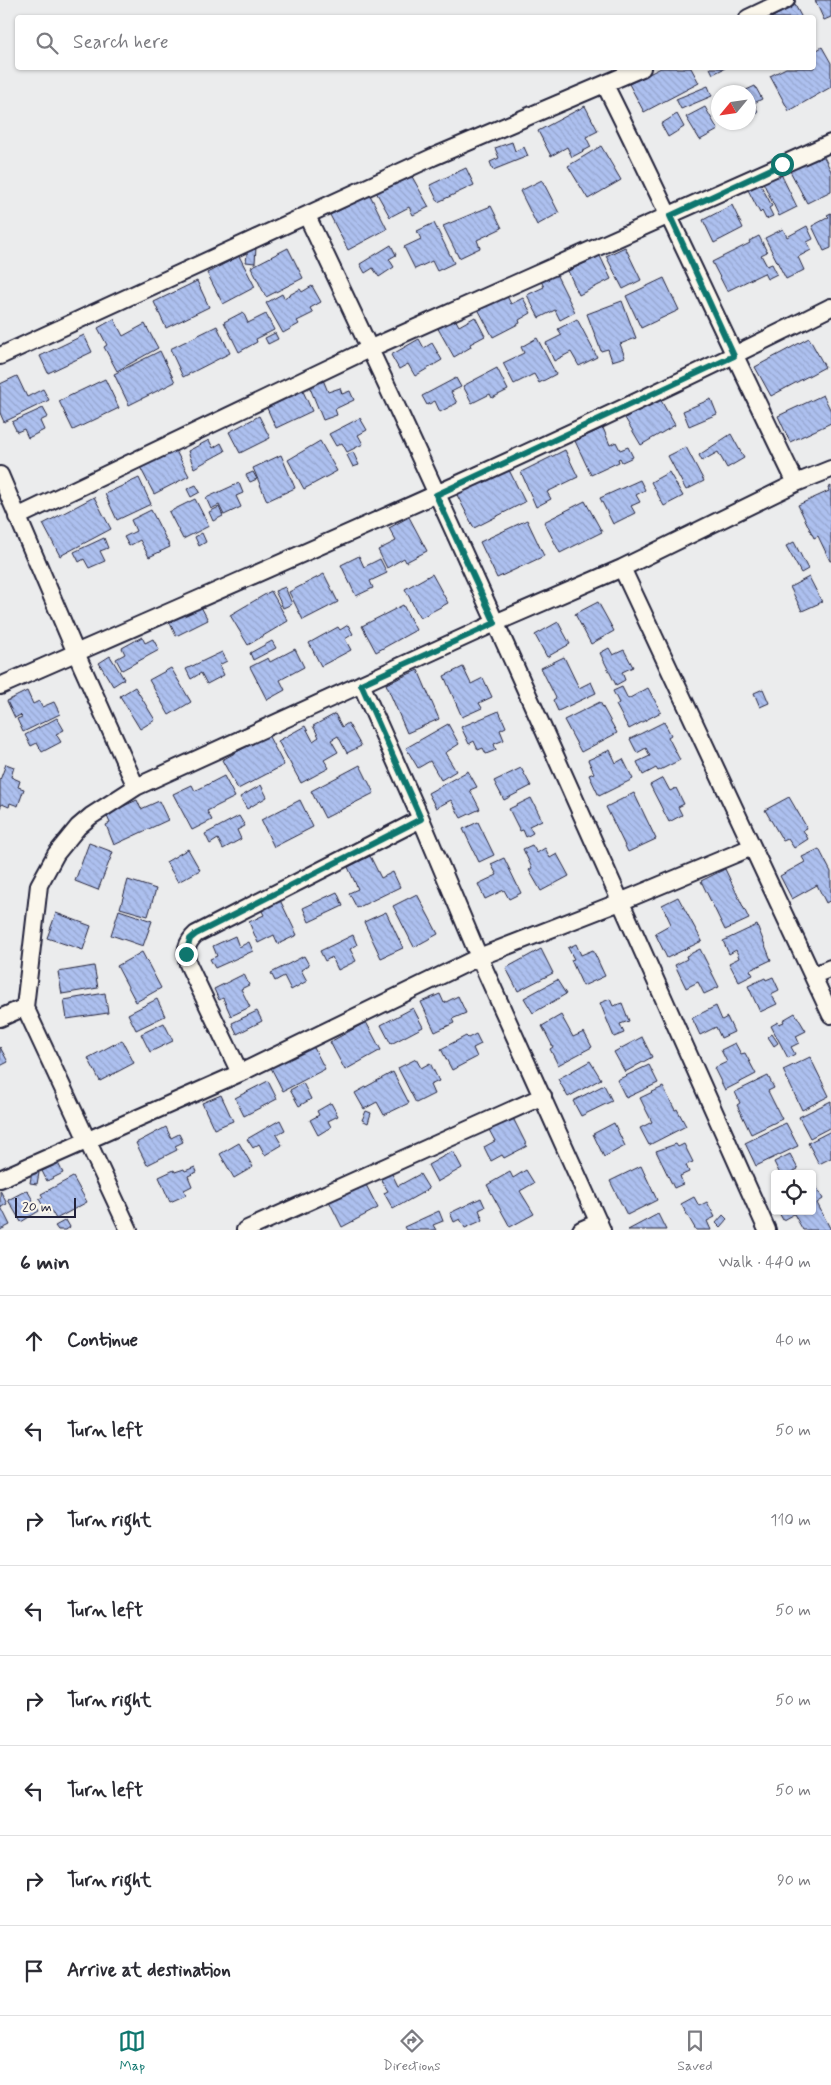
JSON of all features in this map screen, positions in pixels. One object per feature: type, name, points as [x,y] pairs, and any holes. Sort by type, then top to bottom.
[{"type":"street","points":[[754,15],[786,0]]},
{"type":"street","points":[[0,356],[433,157],[638,70]]},
{"type":"street","points":[[605,85],[670,216],[734,356],[796,483]]},
{"type":"street","points":[[17,516],[370,348],[831,143]]},
{"type":"street","points":[[307,216],[370,348],[495,623],[767,1230]]},
{"type":"street","points":[[0,686],[436,495],[734,356],[831,307]]},
{"type":"street","points":[[129,1230],[26,1007],[39,885],[56,854],[78,827],[91,816],[136,787],[495,623],[622,568],[796,483],[831,469]]},
{"type":"street","points":[[0,475],[136,787]]},
{"type":"street","points":[[622,568],[831,1015]]},
{"type":"street","points":[[361,684],[421,819],[479,957],[601,1226],[582,1230]]},
{"type":"street","points":[[240,1073],[188,964],[186,954],[190,939],[196,934],[421,819]]},
{"type":"street","points":[[0,1179],[240,1073],[479,957],[620,902],[752,847]]},
{"type":"street","points":[[814,976],[831,968]]},
{"type":"street","points":[[0,1018],[26,1007]]},
{"type":"street","points":[[245,1230],[543,1096]]},
{"type":"building","points":[[815,0],[831,0],[831,17],[824,20]]},
{"type":"building","points":[[795,5],[800,15],[777,15]]},
{"type":"building","points":[[822,47],[831,63],[831,87],[789,111],[770,76],[782,70],[816,70],[816,51]]},
{"type":"building","points":[[657,70],[692,70],[699,83],[644,112],[629,84]]},
{"type":"building","points":[[711,70],[721,70],[713,74]]},
{"type":"building","points":[[708,86],[711,94],[711,96],[681,109],[676,99]]},
{"type":"building","points":[[756,88],[762,99],[756,102]]},
{"type":"building","points":[[585,106],[598,131],[586,137],[591,147],[572,157],[567,147],[551,156],[538,131]]},
{"type":"building","points":[[705,107],[711,118],[711,130],[718,130],[700,140],[686,117]]},
{"type":"building","points":[[677,114],[684,127],[668,137],[661,124]]},
{"type":"building","points":[[512,142],[515,151],[524,147],[528,156],[493,170],[490,162],[499,158],[495,148]]},
{"type":"building","points":[[601,146],[621,180],[588,199],[568,166]]},
{"type":"building","points":[[822,153],[831,171],[831,191],[807,203],[789,169]]},
{"type":"building","points":[[466,168],[474,185],[438,202],[430,185]]},
{"type":"building","points":[[779,170],[797,207],[779,216],[761,178]]},
{"type":"building","points":[[410,173],[429,207],[413,215],[409,207],[390,217],[375,190]]},
{"type":"building","points":[[542,180],[559,213],[537,225],[520,191]]},
{"type":"building","points":[[758,180],[772,206],[769,208],[773,216],[766,219],[762,211],[760,213],[746,186]]},
{"type":"building","points":[[370,195],[387,229],[348,250],[330,215]]},
{"type":"building","points":[[732,205],[743,228],[714,243],[703,220]]},
{"type":"building","points":[[491,206],[502,228],[477,240],[480,248],[459,258],[443,226]]},
{"type":"building","points":[[831,213],[831,248],[824,251],[812,226],[829,217],[827,215]]},
{"type":"building","points":[[434,223],[454,263],[437,271],[432,261],[415,269],[404,247],[421,239],[417,231]]},
{"type":"building","points":[[807,226],[813,239],[807,242],[811,250],[798,257],[804,270],[786,279],[765,238],[783,229],[787,237]]},
{"type":"building","points":[[759,236],[767,252],[761,255],[767,266],[772,264],[777,274],[767,279],[764,273],[727,291],[712,262],[750,243],[749,241]]},
{"type":"building","points":[[391,245],[396,255],[389,259],[394,267],[379,277],[373,268],[365,273],[360,264]]},
{"type":"building","points":[[248,246],[256,247],[255,263],[246,262]]},
{"type":"building","points":[[625,247],[641,280],[623,289],[606,256]]},
{"type":"building","points":[[288,248],[303,278],[266,297],[251,267]]},
{"type":"building","points":[[239,256],[255,287],[223,304],[207,273]]},
{"type":"building","points":[[600,256],[611,279],[579,295],[568,271]]},
{"type":"building","points":[[555,272],[575,312],[560,320],[555,310],[539,318],[527,295],[544,287],[540,279]]},
{"type":"building","points":[[664,278],[679,310],[641,328],[626,296]]},
{"type":"building","points":[[197,281],[209,307],[166,328],[154,302]]},
{"type":"building","points":[[312,286],[321,302],[310,308],[313,313],[297,321],[299,324],[283,333],[266,303],[282,294],[284,298],[300,289],[302,292]]},
{"type":"building","points":[[506,294],[511,304],[523,298],[531,313],[519,320],[520,323],[493,337],[478,309]]},
{"type":"building","points":[[622,301],[636,338],[620,344],[625,357],[612,361],[608,349],[601,351],[587,314]]},
{"type":"building","points":[[243,312],[248,323],[266,314],[274,330],[256,339],[257,342],[239,352],[224,322]]},
{"type":"building","points":[[453,315],[459,326],[475,317],[485,336],[470,344],[471,347],[454,357],[436,325]]},
{"type":"building","points":[[114,319],[123,336],[145,324],[158,348],[117,371],[104,347],[107,345],[98,328]]},
{"type":"building","points":[[577,319],[597,357],[579,366],[571,352],[554,361],[546,343],[562,335],[558,329]]},
{"type":"building","points":[[217,326],[230,353],[183,377],[170,349]]},
{"type":"building","points":[[275,333],[278,339],[268,344],[265,338]]},
{"type":"building","points":[[84,335],[92,352],[48,373],[40,356]]},
{"type":"building","points":[[537,338],[556,374],[539,383],[534,374],[514,384],[503,363],[524,353],[521,347]]},
{"type":"building","points":[[809,338],[825,367],[771,396],[755,367]]},
{"type":"building","points":[[419,339],[424,348],[432,343],[442,360],[415,376],[408,364],[399,369],[391,355]]},
{"type":"building","points":[[160,351],[175,382],[129,405],[114,374]]},
{"type":"building","points":[[497,368],[508,390],[492,398],[490,394],[472,403],[463,386]]},
{"type":"building","points":[[17,376],[27,397],[43,389],[49,400],[4,422],[0,413],[0,384]]},
{"type":"building","points":[[322,377],[328,392],[340,388],[342,394],[350,391],[354,400],[335,409],[337,415],[323,420],[308,383]]},
{"type":"building","points":[[456,378],[461,387],[451,392],[457,403],[440,412],[435,401],[427,405],[422,396]]},
{"type":"building","points":[[105,379],[119,408],[73,430],[59,401]]},
{"type":"building","points":[[302,389],[312,411],[276,428],[266,406]]},
{"type":"building","points":[[823,395],[831,411],[831,423],[790,442],[778,416]]},
{"type":"building","points":[[659,397],[675,425],[641,445],[625,418]]},
{"type":"building","points":[[711,399],[717,414],[689,426],[683,411]]},
{"type":"building","points":[[43,408],[48,417],[40,421],[44,430],[28,438],[24,429],[17,432],[12,422]]},
{"type":"building","points":[[259,416],[270,438],[240,453],[229,432]]},
{"type":"building","points":[[360,418],[367,430],[358,435],[363,444],[347,452],[342,443],[336,446],[329,434]]},
{"type":"building","points":[[603,428],[610,445],[616,442],[620,450],[628,447],[633,457],[622,462],[620,458],[618,459],[619,462],[591,475],[575,441]]},
{"type":"building","points":[[731,434],[744,458],[727,468],[718,452],[702,461],[699,455]]},
{"type":"building","points":[[209,440],[213,448],[221,443],[225,451],[194,468],[188,451]]},
{"type":"building","points":[[320,441],[337,471],[304,489],[288,460]]},
{"type":"building","points":[[686,447],[704,481],[686,490],[668,456]]},
{"type":"building","points":[[175,449],[189,476],[154,494],[140,467]]},
{"type":"building","points":[[565,450],[578,477],[547,492],[551,499],[536,507],[521,472]]},
{"type":"building","points":[[353,452],[359,465],[353,467],[347,455]]},
{"type":"building","points":[[281,455],[295,488],[267,501],[253,468]]},
{"type":"building","points":[[507,466],[525,502],[474,528],[456,493]]},
{"type":"building","points":[[253,472],[257,479],[250,482],[246,475]]},
{"type":"building","points":[[669,472],[683,496],[664,506],[651,482]]},
{"type":"building","points":[[139,478],[151,504],[117,520],[105,494]]},
{"type":"building","points":[[640,480],[645,490],[636,495],[640,502],[631,506],[635,513],[613,524],[600,498]]},
{"type":"building","points":[[239,483],[243,493],[236,496],[241,507],[224,515],[219,505],[211,509],[206,498]]},
{"type":"building","points":[[196,485],[200,492],[191,497],[187,489]]},
{"type":"building","points":[[831,486],[830,561],[818,536],[814,538],[798,505],[829,491],[828,488]]},
{"type":"building","points":[[94,497],[111,529],[60,556],[43,524]]},
{"type":"building","points":[[195,499],[209,526],[183,539],[169,512]]},
{"type":"building","points":[[585,501],[602,532],[560,553],[544,522]]},
{"type":"building","points":[[219,507],[223,516],[213,521],[209,512]]},
{"type":"building","points":[[151,510],[170,547],[149,557],[140,540],[129,546],[124,537],[136,531],[131,520]]},
{"type":"building","points":[[409,517],[427,551],[406,562],[404,558],[387,568],[378,550],[396,541],[389,528]]},
{"type":"building","points":[[527,520],[544,556],[497,578],[480,542]]},
{"type":"building","points":[[202,533],[206,542],[199,546],[195,537]]},
{"type":"building","points":[[104,538],[108,548],[100,551],[105,561],[89,568],[84,559],[79,562],[74,552]]},
{"type":"building","points":[[794,542],[808,569],[801,573],[786,546]]},
{"type":"building","points":[[359,556],[364,567],[380,559],[387,573],[370,581],[373,588],[356,596],[341,565]]},
{"type":"building","points":[[324,574],[338,602],[303,620],[289,592]]},
{"type":"building","points":[[432,574],[448,603],[420,618],[405,589]]},
{"type":"building","points":[[809,577],[822,602],[802,611],[790,587]]},
{"type":"building","points":[[285,587],[292,604],[283,608],[275,591]]},
{"type":"building","points":[[271,591],[288,621],[248,645],[230,615]]},
{"type":"building","points":[[598,602],[614,631],[591,644],[575,614]]},
{"type":"building","points":[[199,603],[208,620],[176,636],[168,619]]},
{"type":"building","points":[[403,605],[416,630],[376,652],[362,626]]},
{"type":"building","points":[[558,622],[570,644],[547,657],[535,635]]},
{"type":"building","points":[[348,625],[353,634],[345,639],[351,650],[321,666],[309,643],[338,627],[340,630]]},
{"type":"building","points":[[142,637],[145,643],[153,639],[159,650],[122,670],[116,659],[125,654],[122,648]]},
{"type":"building","points":[[272,641],[276,648],[253,660],[250,653]]},
{"type":"building","points":[[609,648],[613,655],[624,650],[633,667],[622,672],[625,680],[616,685],[600,653]]},
{"type":"building","points":[[295,649],[304,667],[280,680],[285,690],[267,700],[250,667],[268,658],[270,662]]},
{"type":"building","points":[[222,652],[227,661],[219,665],[224,675],[207,684],[201,673],[191,679],[186,669]]},
{"type":"building","points":[[110,656],[124,679],[113,686],[99,663]]},
{"type":"building","points":[[564,657],[579,688],[591,682],[596,693],[558,711],[553,700],[556,698],[541,668]]},
{"type":"building","points":[[463,667],[471,684],[483,678],[492,697],[479,703],[482,708],[462,717],[444,676]]},
{"type":"building","points":[[171,668],[191,702],[169,715],[149,680]]},
{"type":"building","points":[[418,670],[439,719],[407,733],[386,684]]},
{"type":"building","points":[[135,687],[155,720],[140,729],[120,696]]},
{"type":"building","points":[[622,687],[628,699],[648,688],[661,712],[629,729],[616,705],[619,703],[613,691]]},
{"type":"building","points":[[763,689],[769,703],[760,707],[754,693]]},
{"type":"building","points":[[27,691],[33,704],[39,701],[42,707],[54,702],[60,714],[23,732],[17,719],[22,717],[20,715],[15,718],[7,701]]},
{"type":"building","points":[[600,702],[617,733],[581,752],[564,720]]},
{"type":"building","points":[[499,711],[506,727],[500,730],[504,740],[494,744],[496,750],[486,754],[483,748],[478,750],[474,741],[469,744],[461,727]]},
{"type":"building","points":[[335,714],[342,727],[348,723],[361,746],[347,753],[338,736],[331,740],[338,752],[324,760],[329,768],[301,783],[278,741],[305,726],[313,741],[319,737],[313,726]]},
{"type":"building","points":[[57,718],[64,730],[56,734],[61,742],[42,752],[37,743],[31,746],[25,735]]},
{"type":"building","points":[[664,722],[671,735],[668,737],[680,760],[658,771],[656,768],[643,775],[637,762],[650,756],[646,748],[637,753],[630,739]]},
{"type":"building","points":[[448,724],[459,744],[445,753],[456,771],[441,780],[430,761],[418,768],[406,748]]},
{"type":"building","points":[[268,735],[284,765],[238,789],[222,760]]},
{"type":"building","points":[[610,750],[616,763],[623,759],[633,779],[599,796],[589,775],[594,773],[588,760]]},
{"type":"building","points":[[6,764],[14,767],[11,777],[20,781],[18,787],[24,789],[18,806],[10,803],[9,807],[2,804],[0,808],[0,780]]},
{"type":"building","points":[[360,765],[374,793],[325,818],[311,791]]},
{"type":"building","points":[[521,768],[531,786],[504,800],[494,781]]},
{"type":"building","points":[[468,771],[477,787],[470,790],[480,809],[461,818],[451,800],[436,808],[428,793]]},
{"type":"building","points":[[224,776],[235,797],[207,811],[212,820],[192,830],[173,794],[192,785],[195,791]]},
{"type":"building","points":[[663,778],[670,791],[676,788],[684,804],[678,807],[682,815],[669,822],[650,785]]},
{"type":"building","points":[[261,785],[267,797],[247,809],[240,797]]},
{"type":"building","points":[[634,793],[656,839],[628,852],[606,807]]},
{"type":"building","points":[[789,797],[807,828],[803,830],[808,839],[794,848],[788,839],[783,841],[765,810]]},
{"type":"building","points":[[531,798],[542,820],[529,826],[533,833],[526,837],[523,830],[520,831],[509,809]]},
{"type":"building","points":[[137,800],[141,809],[159,801],[168,820],[114,845],[106,825],[110,823],[106,814]]},
{"type":"building","points":[[300,800],[313,827],[274,847],[261,820]]},
{"type":"building","points":[[239,816],[245,826],[237,830],[241,839],[223,849],[218,839],[210,844],[205,834]]},
{"type":"building","points":[[478,822],[494,855],[479,862],[463,829]]},
{"type":"building","points":[[89,843],[113,852],[98,890],[75,881]]},
{"type":"building","points":[[532,845],[537,853],[545,848],[550,858],[557,854],[569,876],[541,891],[529,870],[532,868],[523,849]]},
{"type":"building","points":[[188,849],[200,870],[178,882],[166,862]]},
{"type":"building","points":[[819,849],[831,872],[831,900],[826,903],[817,885],[792,899],[780,876],[805,862],[802,857]]},
{"type":"building","points":[[370,856],[381,878],[393,872],[400,887],[357,908],[349,893],[358,889],[348,867]]},
{"type":"building","points":[[504,858],[521,893],[509,899],[504,890],[485,899],[478,884],[497,875],[491,864]]},
{"type":"building","points":[[725,869],[749,919],[725,930],[701,881]]},
{"type":"building","points":[[128,880],[156,889],[148,916],[120,908]]},
{"type":"building","points":[[337,892],[343,906],[309,922],[303,908]]},
{"type":"building","points":[[417,894],[438,934],[414,947],[393,906]]},
{"type":"building","points":[[678,897],[702,941],[667,958],[655,933],[671,924],[662,905]]},
{"type":"building","points":[[279,898],[297,935],[278,944],[274,935],[258,943],[249,922],[264,915],[260,907]]},
{"type":"building","points":[[119,910],[152,921],[143,946],[111,935]]},
{"type":"building","points":[[386,912],[403,948],[381,958],[364,922]]},
{"type":"building","points":[[56,913],[91,926],[83,950],[47,938]]},
{"type":"building","points":[[757,925],[771,960],[750,970],[753,975],[739,982],[729,963],[739,958],[736,950],[729,954],[723,941]]},
{"type":"building","points":[[353,935],[357,945],[350,949],[356,961],[338,970],[332,957],[325,961],[320,951]]},
{"type":"building","points":[[235,936],[239,947],[249,942],[253,951],[215,968],[210,959],[217,956],[213,946]]},
{"type":"building","points":[[576,944],[581,955],[593,950],[605,976],[583,986],[571,960],[574,959],[568,948]]},
{"type":"building","points":[[541,949],[553,973],[518,991],[506,968]]},
{"type":"building","points":[[700,949],[719,987],[704,994],[698,982],[686,988],[675,965],[687,959],[686,956]]},
{"type":"building","points":[[142,952],[161,988],[136,1002],[117,966]]},
{"type":"building","points":[[304,956],[309,965],[301,970],[307,981],[291,990],[284,976],[275,981],[271,973]]},
{"type":"building","points":[[94,966],[98,988],[62,994],[58,972]]},
{"type":"building","points":[[244,974],[249,985],[241,989],[250,1007],[231,1016],[223,998],[219,1000],[214,989]]},
{"type":"building","points":[[773,977],[779,990],[771,994],[777,1004],[760,1012],[748,986],[765,978],[766,980]]},
{"type":"building","points":[[557,980],[566,994],[533,1013],[524,998]]},
{"type":"building","points":[[105,993],[108,1013],[67,1019],[64,1000]]},
{"type":"building","points":[[440,994],[444,1003],[458,996],[466,1013],[452,1019],[454,1023],[435,1032],[421,1002]]},
{"type":"building","points":[[157,999],[165,1016],[136,1030],[128,1014]]},
{"type":"building","points":[[610,999],[613,1006],[622,1003],[629,1021],[620,1024],[624,1033],[614,1037],[600,1003]]},
{"type":"building","points":[[716,1006],[722,1020],[727,1017],[734,1032],[721,1038],[716,1027],[700,1035],[692,1018]]},
{"type":"building","points":[[413,1008],[423,1027],[391,1044],[381,1025]]},
{"type":"building","points":[[257,1011],[262,1021],[237,1034],[232,1023]]},
{"type":"building","points":[[795,1013],[806,1031],[796,1036],[799,1043],[791,1047],[795,1054],[788,1058],[771,1026],[778,1022],[779,1024],[784,1022],[783,1020]]},
{"type":"building","points":[[561,1015],[573,1037],[584,1032],[592,1047],[558,1065],[550,1049],[553,1047],[542,1026]]},
{"type":"building","points":[[366,1022],[381,1050],[345,1070],[330,1042]]},
{"type":"building","points":[[164,1023],[173,1041],[150,1052],[141,1034]]},
{"type":"building","points":[[476,1034],[481,1044],[473,1048],[477,1057],[452,1070],[441,1049],[466,1036],[468,1038]]},
{"type":"building","points":[[772,1034],[778,1043],[774,1046],[768,1037]]},
{"type":"building","points":[[642,1037],[652,1057],[625,1072],[614,1052]]},
{"type":"building","points":[[122,1040],[134,1063],[100,1081],[88,1058]]},
{"type":"building","points":[[311,1042],[325,1069],[283,1091],[269,1064]]},
{"type":"building","points":[[735,1043],[741,1054],[745,1053],[756,1074],[725,1090],[714,1068],[727,1062],[721,1050]]},
{"type":"building","points":[[0,1047],[8,1062],[0,1066]]},
{"type":"building","points":[[810,1057],[829,1096],[802,1110],[783,1070]]},
{"type":"building","points":[[416,1059],[421,1068],[430,1063],[439,1081],[430,1085],[434,1094],[416,1103],[398,1068]]},
{"type":"building","points":[[590,1061],[601,1079],[568,1097],[558,1079]]},
{"type":"building","points":[[649,1065],[658,1083],[626,1098],[617,1080]]},
{"type":"building","points":[[393,1072],[409,1103],[384,1115],[377,1102],[364,1109],[355,1093]]},
{"type":"building","points":[[768,1076],[774,1088],[768,1091],[782,1119],[751,1134],[737,1105],[740,1103],[735,1092]]},
{"type":"building","points":[[268,1081],[277,1099],[244,1116],[235,1098]]},
{"type":"building","points":[[303,1083],[311,1099],[299,1106],[290,1090]]},
{"type":"building","points":[[604,1085],[612,1101],[581,1116],[573,1101]]},
{"type":"building","points":[[663,1087],[686,1126],[649,1145],[640,1128],[652,1122],[640,1098]]},
{"type":"building","points":[[221,1095],[233,1121],[214,1129],[202,1103]]},
{"type":"building","points":[[831,1101],[831,1127],[810,1138],[799,1117]]},
{"type":"building","points":[[331,1103],[338,1116],[328,1121],[331,1127],[318,1135],[310,1120],[319,1115],[317,1111]]},
{"type":"building","points":[[366,1111],[371,1113],[368,1123],[362,1120]]},
{"type":"building","points":[[511,1114],[527,1146],[504,1158],[502,1155],[491,1161],[484,1147],[495,1141],[487,1126]]},
{"type":"building","points":[[280,1120],[285,1130],[276,1135],[282,1145],[265,1155],[259,1144],[253,1148],[247,1139]]},
{"type":"building","points":[[614,1123],[625,1146],[604,1157],[593,1134]]},
{"type":"building","points":[[786,1123],[798,1146],[756,1166],[745,1143]]},
{"type":"building","points":[[166,1127],[171,1138],[179,1134],[183,1142],[175,1146],[177,1150],[147,1165],[136,1143]]},
{"type":"building","points":[[831,1131],[831,1158],[819,1164],[808,1143]]},
{"type":"building","points":[[239,1143],[253,1167],[234,1178],[220,1154]]},
{"type":"building","points":[[676,1144],[678,1147],[684,1144],[693,1162],[686,1165],[689,1172],[680,1176],[683,1184],[674,1188],[656,1151]]},
{"type":"building","points":[[453,1151],[462,1168],[437,1182],[428,1165]]},
{"type":"building","points":[[790,1154],[798,1169],[778,1170],[774,1162]]},
{"type":"building","points":[[58,1163],[63,1173],[47,1181],[42,1171]]},
{"type":"building","points":[[641,1166],[657,1200],[627,1215],[610,1181]]},
{"type":"building","points":[[195,1167],[197,1172],[188,1176],[192,1186],[184,1190],[186,1195],[170,1202],[159,1177],[174,1170],[175,1172],[184,1169],[185,1171]]},
{"type":"building","points":[[526,1170],[534,1183],[520,1191],[534,1214],[510,1227],[487,1185],[510,1172],[513,1178]]},
{"type":"building","points":[[32,1172],[39,1173],[37,1184],[30,1183]]},
{"type":"building","points":[[391,1172],[398,1186],[420,1174],[429,1189],[393,1209],[384,1193],[388,1191],[380,1178]]},
{"type":"building","points":[[73,1177],[87,1202],[56,1219],[51,1210],[47,1213],[39,1199],[43,1197],[41,1194]]},
{"type":"building","points":[[365,1183],[378,1208],[342,1227],[329,1201]]},
{"type":"building","points":[[816,1186],[823,1199],[817,1203],[831,1230],[803,1230],[795,1215],[816,1215]]},
{"type":"building","points":[[0,1190],[7,1204],[1,1207],[10,1225],[0,1230]]},
{"type":"building","points":[[27,1190],[39,1211],[21,1222],[8,1200]]},
{"type":"building","points":[[694,1197],[699,1206],[707,1202],[715,1217],[707,1221],[711,1230],[696,1230],[681,1204]]},
{"type":"building","points":[[481,1198],[485,1207],[479,1210],[483,1220],[465,1228],[460,1219],[454,1222],[450,1213]]},
{"type":"building","points":[[439,1211],[443,1221],[433,1225],[436,1230],[406,1230],[404,1227]]},
{"type":"building","points":[[658,1214],[666,1230],[628,1230]]},
{"type":"building","points":[[723,1215],[727,1219],[720,1227],[716,1223]]},
{"type":"building","points":[[780,1215],[792,1215],[783,1220]]},
{"type":"building","points":[[66,1220],[70,1227],[66,1230],[58,1230],[55,1226]]},
{"type":"route","points":[[186,954],[190,939],[196,934],[421,819],[361,684],[495,623],[436,495],[734,356],[670,216],[782,164]]}]
